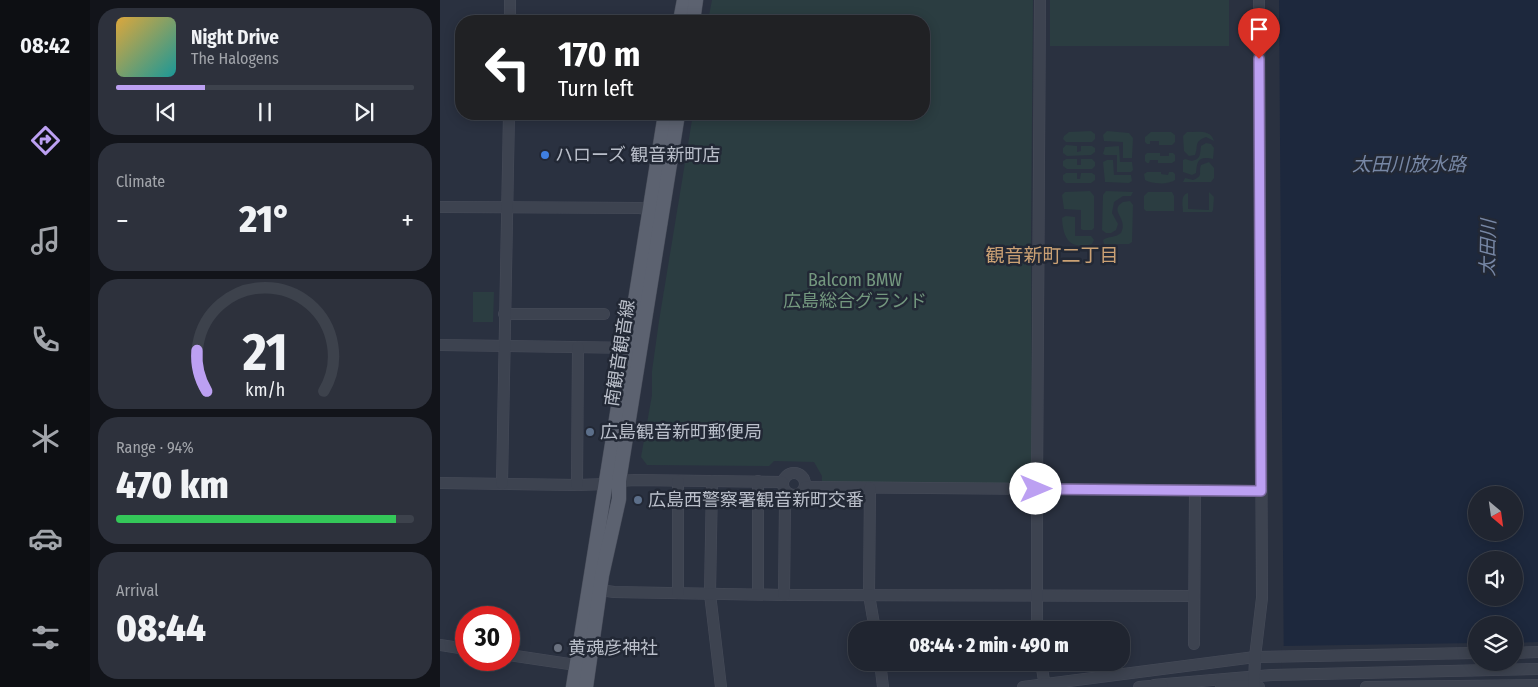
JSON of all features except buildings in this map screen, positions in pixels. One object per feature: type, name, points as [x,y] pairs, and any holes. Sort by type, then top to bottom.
[{"type":"main road","points":[[681,15],[684,0]]},
{"type":"main road","points":[[694,15],[696,0]]},
{"type":"main road","name":"南観音観音線","points":[[573,687],[590,574],[613,483],[656,210],[664,120]]},
{"type":"main road","name":"南観音観音線","points":[[656,210],[677,120]]},
{"type":"main road","name":"南観音観音線","points":[[586,687],[600,590],[619,499],[613,483]]},
{"type":"street","points":[[510,0],[510,15]]},
{"type":"street","points":[[1037,621],[1040,0]]},
{"type":"street","points":[[1256,684],[1255,657],[1262,598],[1259,0]]},
{"type":"street","points":[[502,484],[509,120]]},
{"type":"street","points":[[440,207],[507,206],[656,210]]},
{"type":"street","points":[[504,314],[604,314]]},
{"type":"street","points":[[440,345],[634,347]]},
{"type":"street","points":[[577,485],[578,347]]},
{"type":"street","points":[[805,487],[804,478],[796,472],[787,474],[782,482],[783,489],[788,494],[798,494],[805,487],[1261,491]]},
{"type":"street","points":[[440,483],[577,485],[678,481],[782,482]]},
{"type":"street","points":[[678,481],[678,593]]},
{"type":"street","points":[[712,481],[710,594],[721,687]]},
{"type":"street","points":[[758,481],[758,594]]},
{"type":"street","points":[[870,488],[869,595],[873,621]]},
{"type":"street","points":[[1194,644],[1195,490]]},
{"type":"street","points":[[784,595],[785,502],[788,494]]},
{"type":"street","points":[[600,590],[614,592],[784,595],[1194,596]]},
{"type":"street","points":[[440,645],[455,647]]},
{"type":"street","points":[[1523,653],[1538,652]]},
{"type":"street","points":[[1023,687],[1255,657],[1468,653]]},
{"type":"street","points":[[520,657],[576,666]]},
{"type":"street","points":[[1139,687],[1154,685],[1256,684],[1272,675],[1538,669]]},
{"type":"street","points":[[881,671],[883,687]]},
{"type":"street","points":[[1043,671],[1045,685]]},
{"type":"street","points":[[1366,687],[1538,685]]},
{"type":"green space","name":"Balcom BMW 広島総合グランド","points":[[712,0],[1033,0],[1031,476],[1020,484],[822,483],[822,476],[814,462],[774,461],[769,466],[647,465],[641,457],[652,395],[652,371],[659,321],[692,120],[930,120],[930,15],[709,15]]},
{"type":"green space","points":[[1050,0],[1229,0],[1229,46],[1050,46]]},
{"type":"green space","points":[[1091,131],[1095,134],[1095,139],[1092,142],[1066,142],[1063,139],[1069,132]]},
{"type":"green space","points":[[1107,131],[1129,133],[1133,138],[1132,158],[1123,158],[1123,142],[1104,141],[1103,135]]},
{"type":"green space","points":[[1151,132],[1171,132],[1175,135],[1175,142],[1172,145],[1159,145],[1159,141],[1150,141],[1150,144],[1147,144],[1145,137]]},
{"type":"green space","points":[[1187,132],[1207,133],[1214,141],[1206,137],[1202,139],[1198,143],[1195,155],[1189,156],[1184,151],[1183,136]]},
{"type":"green space","points":[[1206,143],[1211,144],[1214,148],[1213,159],[1205,158],[1200,160],[1196,173],[1192,175],[1183,172],[1183,160],[1192,161],[1197,159],[1200,156],[1201,146]]},
{"type":"green space","points":[[1066,145],[1077,146],[1077,152],[1081,151],[1081,146],[1092,146],[1095,148],[1095,152],[1091,155],[1067,156],[1063,153],[1063,148]]},
{"type":"green space","points":[[1119,146],[1120,162],[1132,162],[1133,170],[1131,172],[1117,172],[1117,155],[1103,154],[1105,147]]},
{"type":"green space","points":[[1147,153],[1160,153],[1160,156],[1169,156],[1169,153],[1173,153],[1175,161],[1172,163],[1158,163],[1158,160],[1150,160],[1147,163],[1145,155]]},
{"type":"green space","points":[[1066,159],[1077,159],[1077,165],[1081,165],[1081,159],[1092,159],[1095,162],[1095,166],[1092,169],[1067,169],[1063,166],[1063,161]]},
{"type":"green space","points":[[1113,160],[1114,175],[1131,175],[1132,181],[1129,183],[1105,182],[1103,162]]},
{"type":"green space","points":[[1209,162],[1214,168],[1214,178],[1211,182],[1183,182],[1185,178],[1193,180],[1198,177],[1201,165]]},
{"type":"green space","points":[[1147,172],[1161,172],[1161,174],[1168,175],[1169,172],[1173,172],[1175,180],[1164,183],[1148,181],[1145,180],[1144,174]]},
{"type":"green space","points":[[1066,173],[1077,173],[1077,179],[1080,179],[1081,173],[1092,173],[1095,175],[1095,180],[1091,183],[1066,183],[1063,180],[1063,175]]},
{"type":"green space","points":[[1090,191],[1094,196],[1094,228],[1092,230],[1083,230],[1081,229],[1081,210],[1064,209],[1062,195],[1065,192]]},
{"type":"green space","points":[[1106,191],[1133,192],[1131,196],[1123,196],[1114,202],[1112,213],[1118,224],[1116,230],[1111,233],[1106,233],[1102,230],[1103,195]]},
{"type":"green space","points":[[1148,192],[1172,192],[1174,196],[1174,211],[1146,211],[1144,209],[1144,196]]},
{"type":"green space","points":[[1209,192],[1214,197],[1212,212],[1183,212],[1183,198],[1188,193],[1188,209],[1209,210]]},
{"type":"green space","points":[[1130,201],[1133,205],[1132,242],[1129,244],[1104,244],[1103,240],[1121,233],[1123,223],[1117,209],[1123,202]]},
{"type":"green space","points":[[1066,216],[1075,217],[1075,236],[1091,236],[1094,240],[1092,244],[1078,245],[1069,241],[1064,232],[1062,218]]},
{"type":"green space","points":[[473,292],[494,292],[493,322],[473,322]]},
{"type":"water","name":"太田川放水路","points":[[1279,0],[1538,0],[1538,687],[1284,687]]},
{"type":"pier","points":[[1538,642],[1538,687],[1282,687],[1281,646],[1468,643],[1468,671],[1523,671],[1523,643]]},
{"type":"place","name":"ハローズ 観音新町店","points":[[545,155]]},
{"type":"place","name":"広島観音新町郵便局","points":[[590,432]]},
{"type":"place","name":"広島西警察署観音新町交番","points":[[638,500]]},
{"type":"place","name":"黄魂彦神社","points":[[558,648]]},
{"type":"district","name":"観音新町二丁目","points":[[1052,255]]},
{"type":"route","points":[[1036,489],[1261,491],[1259,59]]},
{"type":"water label","name":"太田川","points":[[1488,248]]}]
